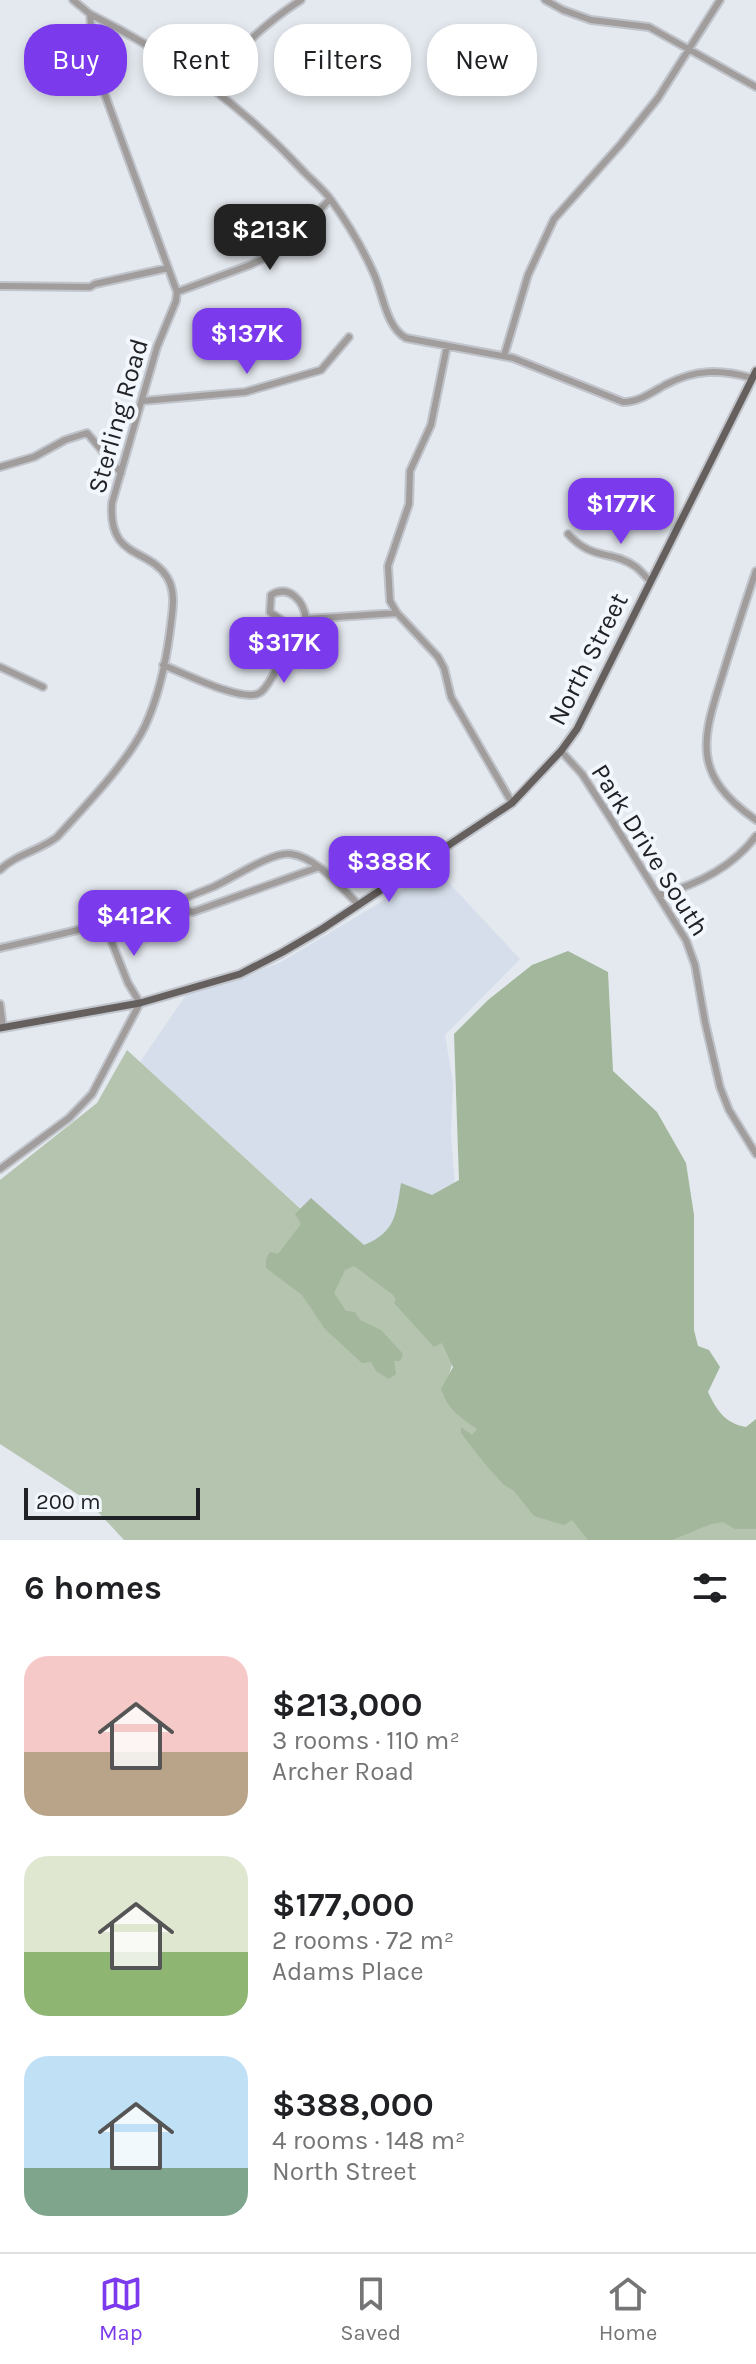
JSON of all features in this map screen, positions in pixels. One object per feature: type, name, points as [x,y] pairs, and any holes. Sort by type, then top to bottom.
[{"type":"main road","name":"North Street","points":[[2,1028],[140,1003],[240,974],[359,905],[512,803],[561,751],[590,705],[754,374]]},
{"type":"street","points":[[73,0],[90,14],[143,41]]},
{"type":"street","points":[[258,32],[301,0]]},
{"type":"street","points":[[545,0],[591,20],[649,27],[756,87]]},
{"type":"street","points":[[504,356],[528,275],[554,219],[640,121],[690,50],[720,0]]},
{"type":"street","points":[[90,14],[93,55],[177,292],[281,250],[330,199]]},
{"type":"street","points":[[223,96],[281,146],[330,199],[374,273],[391,321],[400,335],[420,342],[504,356],[623,402],[634,402],[670,382],[712,370],[754,374]]},
{"type":"street","points":[[0,286],[90,287],[168,268]]},
{"type":"street","name":"Sterling Road","points":[[0,870],[9,861],[57,837],[125,757],[144,728],[153,704],[173,604],[172,588],[164,572],[128,550],[117,534],[111,517],[112,503],[157,347],[177,292]]},
{"type":"street","points":[[142,401],[245,392],[321,370],[349,337]]},
{"type":"street","points":[[447,346],[431,425],[410,471],[409,504],[388,566],[390,601],[397,613],[438,657],[451,697],[512,803]]},
{"type":"street","points":[[0,467],[34,457],[65,440],[87,433],[121,473]]},
{"type":"street","points":[[568,534],[581,548],[637,567],[650,581]]},
{"type":"street","points":[[756,571],[705,740],[708,761],[720,788],[756,820]]},
{"type":"street","points":[[296,630],[270,612],[271,595],[279,591],[292,594],[305,607],[306,619]]},
{"type":"street","points":[[163,665],[227,692],[253,696],[267,685],[296,630],[306,619],[397,613]]},
{"type":"street","points":[[0,667],[43,687]]},
{"type":"street","name":"Park Drive South","points":[[561,751],[582,774],[686,940],[695,965],[720,1087],[729,1110],[756,1154]]},
{"type":"street","points":[[659,895],[690,886],[722,868],[756,836]]},
{"type":"street","points":[[0,948],[105,925],[159,907],[209,888],[283,853],[302,857],[319,867],[359,905]]},
{"type":"street","points":[[159,907],[193,912],[319,867]]},
{"type":"street","points":[[0,1169],[69,1118],[87,1100],[140,1003],[128,983],[105,925]]},
{"type":"street","points":[[0,1004],[2,1028]]},
{"type":"shaded area","points":[[436,869],[520,959],[445,1035],[453,1082],[451,1135],[461,1261],[419,1316],[140,1062],[186,995],[281,962]]},
{"type":"green space","points":[[568,951],[608,972],[613,1071],[657,1112],[686,1163],[694,1215],[694,1330],[698,1346],[709,1350],[720,1367],[708,1392],[718,1410],[732,1423],[746,1427],[756,1419],[756,1529],[735,1529],[723,1522],[672,1540],[588,1540],[572,1520],[564,1525],[534,1516],[514,1491],[485,1464],[461,1433],[461,1427],[472,1435],[477,1429],[455,1412],[441,1389],[453,1367],[442,1343],[434,1347],[394,1303],[396,1299],[392,1294],[354,1266],[345,1270],[334,1293],[346,1311],[355,1312],[360,1320],[381,1330],[403,1354],[400,1361],[394,1361],[396,1374],[389,1379],[376,1371],[371,1362],[362,1363],[325,1329],[302,1295],[266,1268],[270,1252],[278,1254],[301,1224],[295,1214],[311,1198],[364,1245],[383,1234],[393,1221],[401,1183],[432,1195],[459,1180],[454,1034],[488,1000],[532,965]]},
{"type":"green space","points":[[127,1050],[456,1351],[443,1395],[597,1528],[756,1498],[756,1540],[124,1540],[88,1501],[0,1444],[0,1180],[97,1103]]}]
